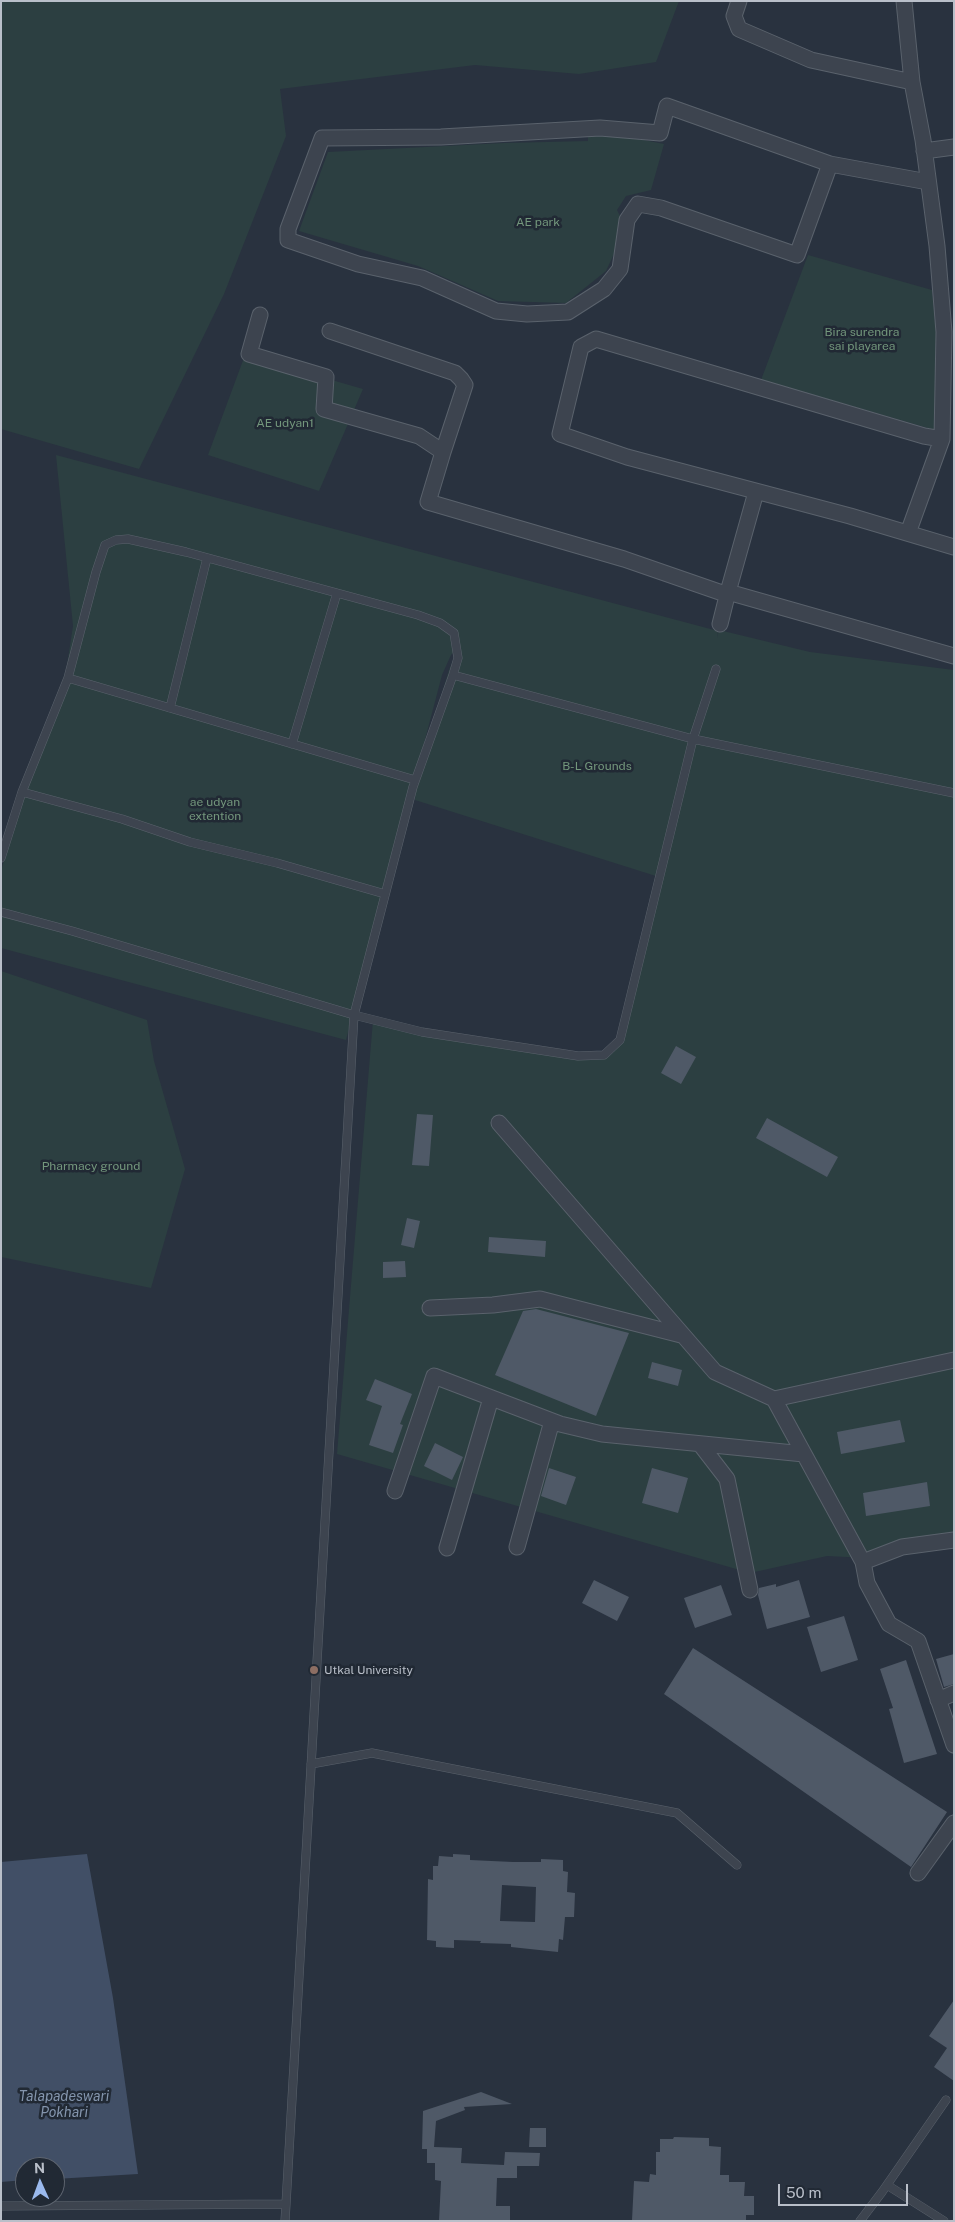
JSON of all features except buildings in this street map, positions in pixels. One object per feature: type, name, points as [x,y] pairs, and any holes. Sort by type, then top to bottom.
[{"type":"street","points":[[738,1],[734,16],[739,30],[811,60],[912,82]]},
{"type":"street","points":[[904,1],[912,82],[937,246],[944,332],[942,439],[908,534]]},
{"type":"street","points":[[830,164],[797,255],[661,208],[638,204],[627,220],[620,269],[604,289],[568,312],[527,314],[496,311],[422,278],[358,264],[288,240],[288,228],[322,138],[441,137],[600,128],[660,133],[667,106],[830,164],[928,182]]},
{"type":"street","points":[[924,151],[954,147]]},
{"type":"street","points":[[260,315],[249,354],[326,377],[324,409],[419,436],[443,452]]},
{"type":"street","points":[[330,331],[455,373],[465,385],[428,502],[624,559],[728,593],[954,656]]},
{"type":"street","points":[[942,439],[914,433],[596,339],[580,347],[560,434],[627,456],[954,547]]},
{"type":"street","points":[[720,624],[756,492]]},
{"type":"street","points":[[499,1123],[715,1372],[774,1399],[863,1562],[867,1583],[889,1624],[918,1641],[954,1745]]},
{"type":"street","points":[[430,1308],[493,1305],[540,1299],[682,1335]]},
{"type":"street","points":[[774,1399],[954,1360]]},
{"type":"street","points":[[395,1491],[434,1376],[552,1421],[602,1434],[804,1454]]},
{"type":"street","points":[[447,1548],[491,1398]]},
{"type":"street","points":[[517,1546],[552,1421]]},
{"type":"street","points":[[700,1444],[727,1479],[750,1590]]},
{"type":"street","points":[[863,1562],[902,1547],[954,1540]]},
{"type":"street","points":[[938,1700],[954,1693]]},
{"type":"street","points":[[918,1873],[954,1823]]},
{"type":"lane","points":[[1,858],[22,792],[68,678],[105,545],[116,540],[128,539],[207,558],[418,615],[440,623],[454,633],[458,658],[416,780],[354,1015],[285,2221]]},
{"type":"lane","points":[[170,708],[207,558]]},
{"type":"lane","points":[[292,744],[336,593]]},
{"type":"lane","points":[[1,912],[72,931],[354,1015],[422,1032],[578,1056],[604,1055],[620,1040],[693,739],[716,669]]},
{"type":"lane","points":[[453,675],[693,739],[954,793]]},
{"type":"lane","points":[[68,678],[416,780]]},
{"type":"lane","points":[[22,792],[122,820],[190,842],[277,863],[385,894]]},
{"type":"lane","points":[[311,1764],[372,1753],[677,1813],[737,1865]]},
{"type":"lane","points":[[860,2221],[946,2100]]},
{"type":"lane","points":[[887,2185],[944,2221]]},
{"type":"lane","points":[[1,2206],[286,2204]]},
{"type":"green space","points":[[1,1],[679,1],[656,62],[579,74],[475,65],[280,89],[286,136],[224,294],[139,469],[1,429]]},
{"type":"green space","name":"AE park","points":[[588,129],[664,144],[651,190],[626,196],[617,210],[626,228],[606,271],[566,303],[498,301],[418,266],[299,231],[328,152],[504,143],[588,141]]},
{"type":"green space","name":"Bira surendra sai playarea","points":[[808,255],[932,290],[936,333],[935,430],[761,380]]},
{"type":"green space","name":"AE udyan1","points":[[245,355],[363,389],[319,491],[208,455]]},
{"type":"green space","points":[[56,455],[718,631],[717,638],[719,630],[810,652],[954,670],[954,1536],[866,1558],[827,1556],[750,1573],[337,1454],[373,1020],[423,1033],[604,1056],[620,1040],[659,877],[415,800],[416,780],[449,670],[460,645],[451,655],[442,675],[346,1040],[1,948],[1,871],[22,792],[65,678],[73,626]]},
{"type":"green space","name":"Pharmacy ground","points":[[1,971],[147,1020],[154,1061],[185,1169],[151,1288],[1,1257]]},
{"type":"water","name":"Talapadeswari Pokhari","points":[[87,1854],[113,1998],[138,2174],[65,2178],[65,2157],[15,2157],[15,2181],[1,2182],[1,1862]]},
{"type":"place","name":"Utkal University","points":[[314,1670]]},
{"type":"park label","name":"B-L Grounds","points":[[597,766]]},
{"type":"park label","name":"ae udyan extention","points":[[215,809]]}]
